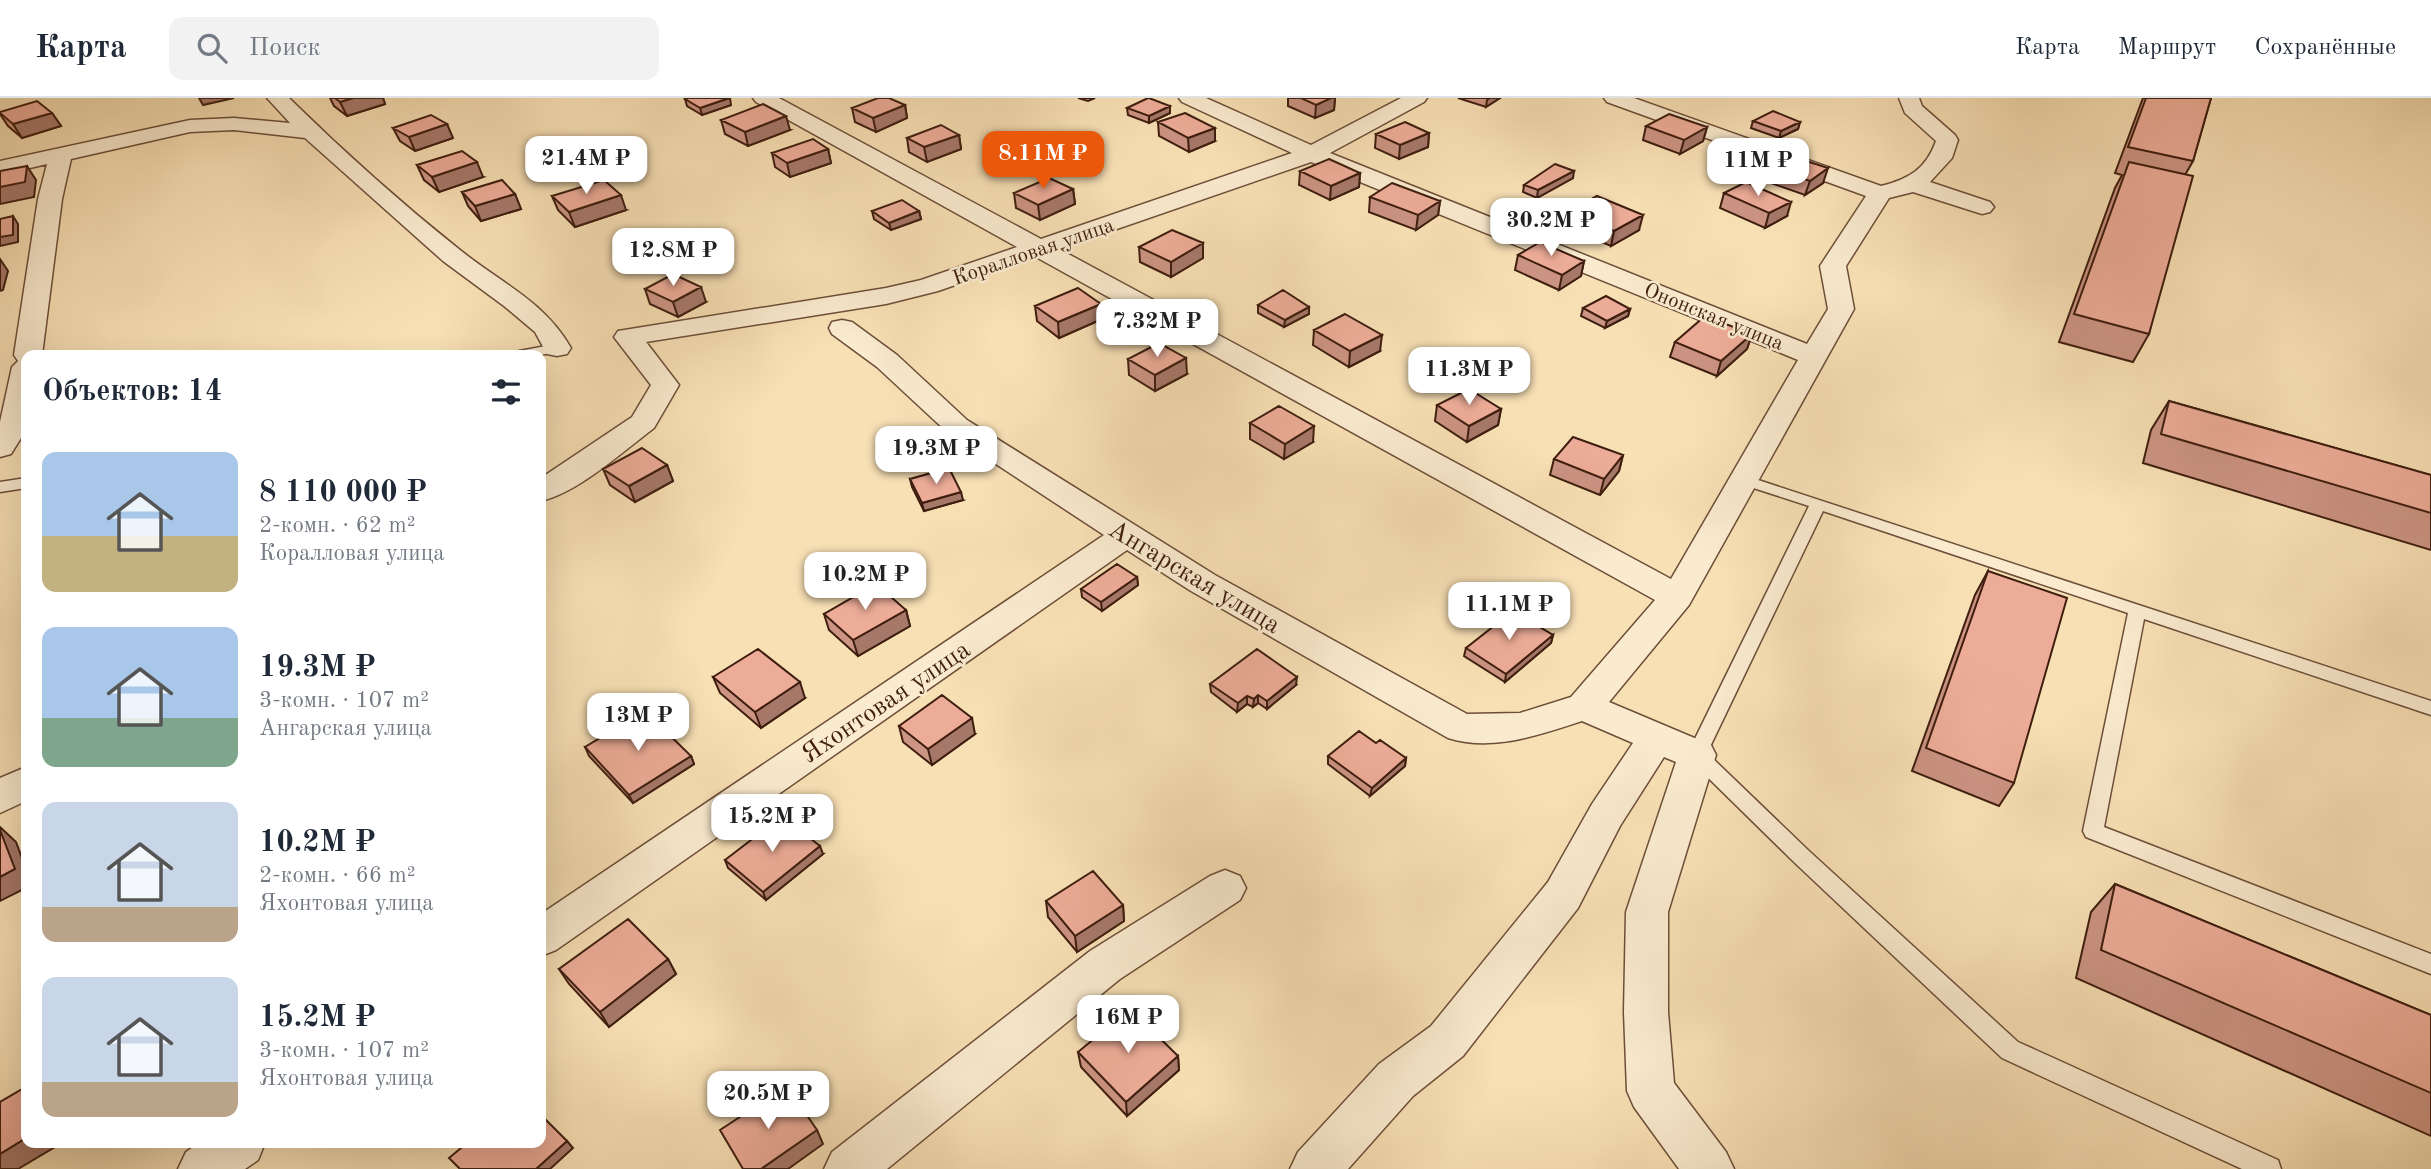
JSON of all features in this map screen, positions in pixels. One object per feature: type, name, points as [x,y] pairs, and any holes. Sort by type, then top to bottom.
[{"type":"street","points":[[277,98],[311,132],[452,256],[513,300],[546,328],[557,348]]},
{"type":"street","points":[[763,98],[1677,597]]},
{"type":"street","name":"Ононская улица","points":[[1189,98],[1312,154],[1813,356]]},
{"type":"street","name":"Коралловая улица","points":[[546,488],[580,468],[644,422],[665,385],[628,337],[886,296],[929,286],[1040,250],[1312,154],[1417,98]]},
{"type":"street","points":[[1614,98],[1897,189],[1982,206]]},
{"type":"street","points":[[1709,1169],[1651,1091],[1646,1012],[1647,912],[1697,755],[1584,706],[1677,597],[1841,309],[1833,266],[1897,189],[1941,158],[1947,140],[1912,109],[1909,98]]},
{"type":"street","points":[[0,168],[190,126],[236,114],[251,106]]},
{"type":"street","points":[[190,126],[234,124],[311,132]]},
{"type":"street","points":[[29,350],[50,199],[61,154]]},
{"type":"street","points":[[1084,274],[1112,243],[1160,208]]},
{"type":"street","points":[[706,324],[748,329],[842,328],[886,296]]},
{"type":"street","name":"Ангарская улица","points":[[842,328],[887,361],[957,426],[1203,583],[1461,728],[1520,727],[1584,706]]},
{"type":"street","points":[[0,448],[7,441],[21,389]]},
{"type":"street","name":"Яхонтовая улица","points":[[546,934],[1126,535]]},
{"type":"street","points":[[1315,1169],[1396,1080],[1447,1041],[1563,895],[1606,814],[1657,737]]},
{"type":"street","points":[[0,797],[21,785]]},
{"type":"street","points":[[849,1169],[1105,965],[1225,888]]},
{"type":"street","points":[[203,1169],[234,1148]]},
{"type":"lane","points":[[546,350],[557,348]]},
{"type":"lane","points":[[1743,480],[2431,708]]},
{"type":"lane","points":[[0,487],[21,484]]},
{"type":"lane","points":[[1818,505],[1697,755],[1802,858],[2010,1050],[2269,1169]]},
{"type":"lane","points":[[2137,611],[2093,831],[2431,964]]},
{"type":"building","points":[[335,98],[353,98],[340,102]]},
{"type":"building","points":[[729,98],[700,108],[685,99]]},
{"type":"building","points":[[878,98],[889,98],[905,105],[873,118],[852,108]]},
{"type":"building","points":[[1148,98],[1170,106],[1149,116],[1127,108]]},
{"type":"building","points":[[1301,98],[1331,98],[1316,105]]},
{"type":"building","points":[[2146,98],[2211,98],[2193,161],[2128,147]]},
{"type":"building","points":[[37,101],[52,113],[13,124],[0,113],[0,112]]},
{"type":"building","points":[[763,104],[786,116],[745,132],[721,120]]},
{"type":"building","points":[[1773,111],[1800,122],[1781,131],[1753,121]]},
{"type":"building","points":[[1185,113],[1215,128],[1188,138],[1158,122]]},
{"type":"building","points":[[1669,114],[1707,127],[1684,140],[1646,126]]},
{"type":"building","points":[[431,115],[447,124],[409,137],[393,128]]},
{"type":"building","points":[[1405,122],[1429,133],[1400,145],[1376,134]]},
{"type":"building","points":[[941,125],[959,135],[924,147],[907,138]]},
{"type":"building","points":[[813,139],[828,149],[787,163],[772,153]]},
{"type":"building","points":[[462,151],[477,162],[432,177],[417,165]]},
{"type":"building","points":[[1788,155],[1828,168],[1810,181],[1770,167]]},
{"type":"building","points":[[1329,159],[1360,173],[1331,186],[1300,171]]},
{"type":"building","points":[[2129,162],[2193,176],[2149,334],[2074,314]]},
{"type":"building","points":[[1555,164],[1574,171],[1538,190],[1524,185]]},
{"type":"building","points":[[27,166],[25,182],[0,187],[0,171]]},
{"type":"building","points":[[1049,178],[1073,189],[1038,205],[1014,193]]},
{"type":"building","points":[[502,180],[515,194],[475,206],[462,192]]},
{"type":"building","points":[[604,180],[621,195],[569,212],[552,196]]},
{"type":"building","points":[[1746,182],[1791,202],[1769,213],[1724,193]]},
{"type":"building","points":[[1392,183],[1440,201],[1418,215],[1370,197]]},
{"type":"building","points":[[1597,196],[1643,215],[1614,231],[1588,220],[1576,227],[1556,219]]},
{"type":"building","points":[[902,200],[919,211],[889,223],[872,211]]},
{"type":"building","points":[[13,216],[13,235],[0,237],[0,219]]},
{"type":"building","points":[[1172,230],[1203,243],[1171,262],[1139,247]]},
{"type":"building","points":[[660,231],[678,241],[642,257],[624,246]]},
{"type":"building","points":[[1540,242],[1584,261],[1562,275],[1518,255]]},
{"type":"building","points":[[673,274],[701,287],[673,302],[645,289]]},
{"type":"building","points":[[1078,288],[1101,304],[1058,322],[1035,306]]},
{"type":"building","points":[[1283,290],[1309,307],[1285,320],[1258,305]]},
{"type":"building","points":[[1606,296],[1630,309],[1607,321],[1583,308]]},
{"type":"building","points":[[1345,314],[1382,335],[1350,351],[1314,330]]},
{"type":"building","points":[[1705,316],[1752,334],[1721,361],[1675,342]]},
{"type":"building","points":[[1159,343],[1186,358],[1155,375],[1128,359]]},
{"type":"building","points":[[1469,389],[1501,409],[1469,426],[1437,405]]},
{"type":"building","points":[[2169,401],[2431,475],[2431,513],[2161,434]]},
{"type":"building","points":[[1279,406],[1314,426],[1285,444],[1250,423]]},
{"type":"building","points":[[1573,437],[1623,455],[1604,479],[1554,459]]},
{"type":"building","points":[[642,448],[667,465],[629,486],[603,469]]},
{"type":"building","points":[[949,468],[961,492],[922,503],[910,479]]},
{"type":"building","points":[[1117,564],[1137,577],[1101,602],[1081,589]]},
{"type":"building","points":[[1988,571],[2067,598],[2014,783],[1926,748]]},
{"type":"building","points":[[876,584],[906,610],[853,640],[824,614]]},
{"type":"building","points":[[1513,611],[1553,635],[1506,674],[1466,648]]},
{"type":"building","points":[[758,649],[800,682],[755,712],[713,677]]},
{"type":"building","points":[[1257,649],[1297,677],[1267,701],[1258,695],[1254,699],[1247,696],[1238,703],[1210,684]]},
{"type":"building","points":[[942,695],[972,718],[928,749],[899,726]]},
{"type":"building","points":[[645,711],[691,756],[629,795],[585,747]]},
{"type":"building","points":[[1359,731],[1376,743],[1380,740],[1406,758],[1372,788],[1328,756]]},
{"type":"building","points":[[782,816],[820,846],[763,892],[725,860]]},
{"type":"building","points":[[0,830],[15,869],[0,877]]},
{"type":"building","points":[[1093,871],[1123,905],[1075,936],[1046,901]]},
{"type":"building","points":[[2115,884],[2431,1015],[2431,1093],[2101,950]]},
{"type":"building","points":[[628,919],[668,959],[600,1012],[559,969]]},
{"type":"building","points":[[1130,1009],[1178,1056],[1126,1102],[1078,1052]]},
{"type":"building","points":[[787,1086],[817,1130],[761,1169],[743,1169],[720,1130]]},
{"type":"building","points":[[21,1090],[21,1141],[0,1154],[0,1102]]},
{"type":"building","points":[[546,1120],[567,1141],[536,1169],[460,1169],[449,1158],[461,1148],[546,1148]]}]
